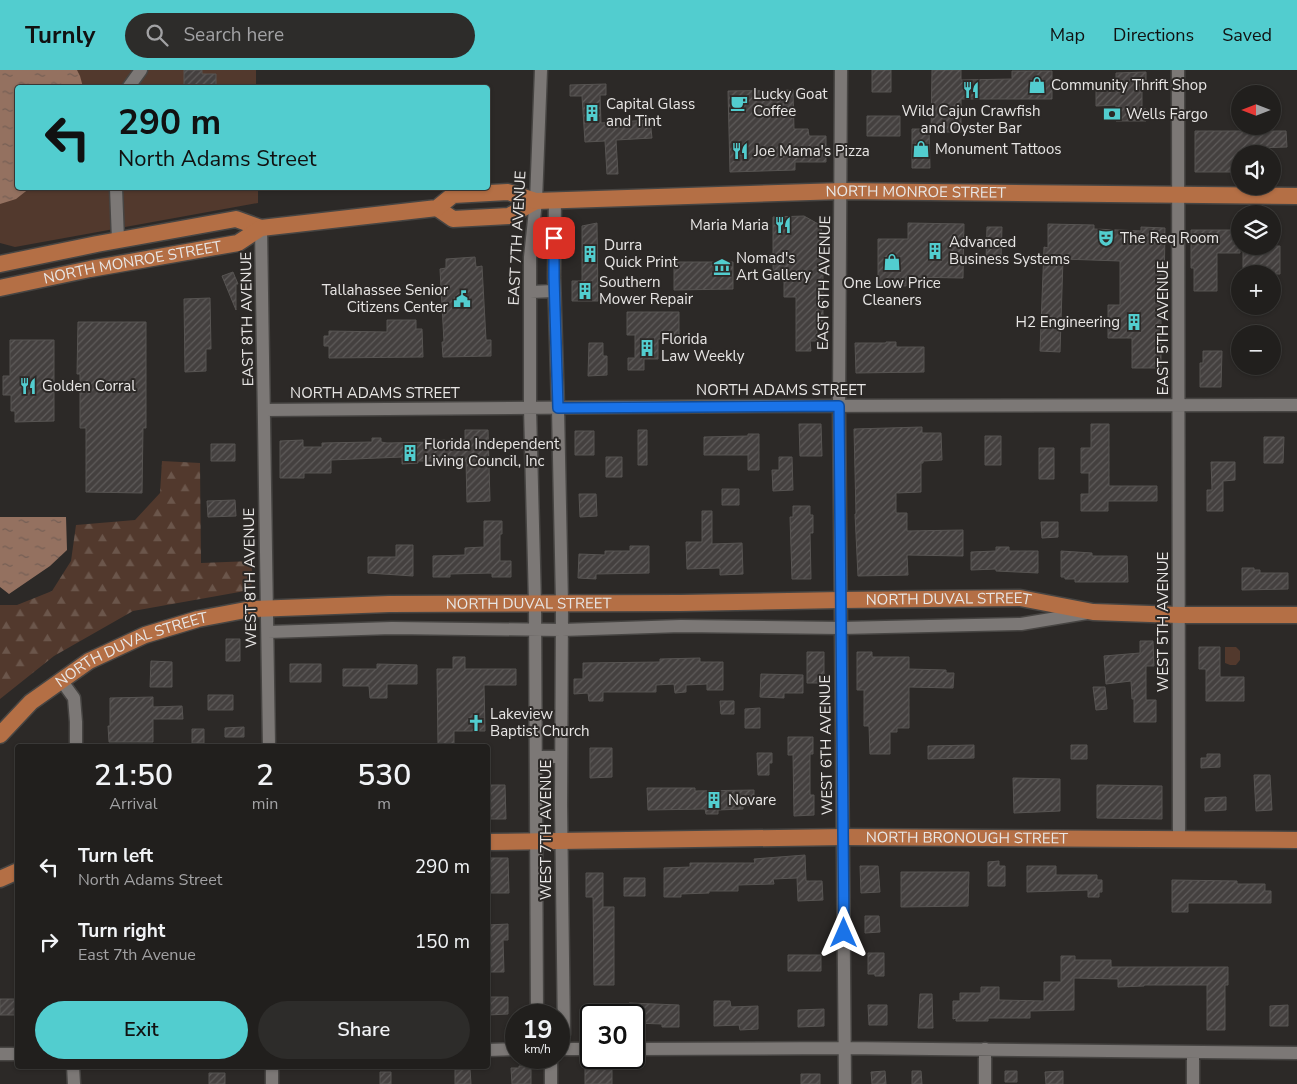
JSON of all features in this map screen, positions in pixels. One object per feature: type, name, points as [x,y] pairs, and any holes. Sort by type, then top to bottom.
[{"type":"main road","name":"NORTH MONROE STREET","points":[[0,264],[118,240],[236,220],[261,228],[437,208],[452,196],[508,192],[536,201],[842,191],[1297,196]]},
{"type":"main road","name":"NORTH MONROE STREET","points":[[437,208],[453,219],[509,216],[536,201]]},
{"type":"main road","name":"NORTH MONROE STREET","points":[[0,288],[118,264],[238,244],[261,228]]},
{"type":"main road","points":[[118,240],[118,264]]},
{"type":"main road","name":"NORTH DUVAL STREET","points":[[0,735],[30,702],[90,661],[145,635],[198,619],[267,608],[389,604],[562,604],[1020,598],[1093,612],[1179,615],[1297,615]]},
{"type":"main road","name":"NORTH BRONOUGH STREET","points":[[490,842],[844,837],[1297,840]]},
{"type":"main road","points":[[0,879],[15,872]]},
{"type":"street","points":[[130,85],[141,70]]},
{"type":"street","name":"EAST 7TH AVENUE","points":[[530,408],[530,257],[536,201],[541,70]]},
{"type":"street","name":"EAST 6TH AVENUE","points":[[839,406],[842,70]]},
{"type":"street","name":"EAST 5TH AVENUE","points":[[1178,70],[1180,406]]},
{"type":"street","points":[[116,190],[118,240]]},
{"type":"street","points":[[555,200],[554,291],[558,408]]},
{"type":"street","name":"EAST 8TH AVENUE","points":[[261,228],[264,410]]},
{"type":"street","points":[[530,292],[554,291]]},
{"type":"street","name":"NORTH ADAMS STREET","points":[[264,410],[839,406],[1297,406]]},
{"type":"street","name":"WEST 6TH AVENUE","points":[[839,406],[845,1084]]},
{"type":"street","name":"WEST 5TH AVENUE","points":[[1179,839],[1180,406]]},
{"type":"street","name":"WEST 7TH AVENUE","points":[[530,408],[535,604],[538,1004]]},
{"type":"street","name":"WEST 7TH AVENUE","points":[[558,408],[562,604],[561,756],[564,1004]]},
{"type":"street","name":"WEST 8TH AVENUE","points":[[264,410],[269,744]]},
{"type":"street","name":"NORTH DUVAL STREET","points":[[268,632],[392,628],[562,630],[681,626],[841,628],[1021,624],[1093,612]]},
{"type":"street","points":[[61,680],[74,698],[76,744]]},
{"type":"street","points":[[536,756],[561,756]]},
{"type":"street","points":[[645,1049],[844,1048],[1297,1053]]},
{"type":"street","points":[[985,1049],[985,1084]]},
{"type":"street","points":[[490,1050],[505,1050]]},
{"type":"street","points":[[1193,1052],[1193,1084]]},
{"type":"street","points":[[0,1054],[15,1054]]},
{"type":"street","points":[[73,1069],[74,1084]]},
{"type":"street","points":[[272,1069],[272,1084]]},
{"type":"street","points":[[551,1069],[551,1084]]},
{"type":"green space","points":[[0,70],[256,70],[256,85],[15,85],[15,190],[258,190],[258,203],[15,247],[0,243]]},
{"type":"green space","points":[[162,461],[200,463],[201,563],[252,561],[252,584],[245,591],[133,611],[54,656],[0,699],[0,605],[17,605],[52,591],[71,561],[76,525],[135,520],[160,493]]},
{"type":"green space","points":[[1225,647],[1236,647],[1240,651],[1240,660],[1236,665],[1225,663]]},
{"type":"water","points":[[0,70],[77,70],[82,85],[15,85],[15,190],[27,190],[16,199],[0,204]]},
{"type":"water","points":[[0,517],[66,517],[67,550],[50,566],[9,594],[0,587]]},
{"type":"building","points":[[184,70],[202,70],[202,74],[216,74],[216,85],[184,85]]},
{"type":"building","points":[[872,70],[891,70],[891,92],[872,92]]},
{"type":"building","points":[[932,70],[961,70],[961,80],[1012,79],[1012,71],[1052,71],[1052,99],[961,99],[961,132],[931,132]]},
{"type":"building","points":[[1146,72],[1146,85],[1142,85],[1142,109],[1146,109],[1146,121],[1116,121],[1116,105],[1096,106],[1096,83],[1116,83],[1116,73]]},
{"type":"building","points":[[606,84],[606,95],[600,95],[601,123],[650,120],[652,138],[616,140],[618,174],[607,174],[605,141],[585,142],[582,96],[570,96],[570,85]]},
{"type":"building","points":[[793,90],[794,129],[808,129],[809,136],[826,136],[826,162],[795,162],[795,170],[730,172],[728,91]]},
{"type":"building","points":[[867,116],[900,116],[900,136],[867,136]]},
{"type":"building","name":"Monument Tattoos","points":[[912,129],[929,129],[930,168],[912,168]]},
{"type":"building","points":[[1195,131],[1231,131],[1231,135],[1281,135],[1281,131],[1286,131],[1287,147],[1281,147],[1281,145],[1231,145],[1231,172],[1195,172]]},
{"type":"building","points":[[804,216],[820,225],[823,236],[823,329],[817,329],[817,341],[810,341],[811,351],[796,351],[796,297],[784,297],[784,278],[773,278],[773,217]]},
{"type":"building","name":"Durra Quick Print","points":[[597,223],[598,301],[572,301],[572,281],[582,281],[582,226]]},
{"type":"building","name":"Advanced Business Systems","points":[[908,223],[964,224],[963,278],[906,277],[906,286],[878,285],[878,239],[908,239]]},
{"type":"building","points":[[1048,224],[1094,225],[1094,229],[1141,231],[1141,227],[1165,228],[1164,297],[1161,297],[1161,368],[1132,368],[1132,338],[1108,338],[1108,305],[1120,305],[1120,261],[1063,259],[1060,352],[1040,351],[1044,247],[1048,248]]},
{"type":"building","points":[[987,227],[1002,227],[1001,259],[986,259]]},
{"type":"building","points":[[1191,230],[1231,230],[1231,253],[1217,253],[1217,291],[1194,291],[1194,268],[1191,268]]},
{"type":"building","points":[[1243,255],[1280,255],[1280,265],[1243,265]]},
{"type":"building","name":"Tallahassee Senior Citizens Center","points":[[475,257],[476,267],[482,266],[486,340],[491,340],[491,356],[443,357],[442,342],[444,342],[440,269],[446,268],[446,259]]},
{"type":"building","points":[[674,262],[733,262],[733,289],[674,290]]},
{"type":"building","points":[[233,272],[238,284],[236,284],[236,310],[222,276]]},
{"type":"building","points":[[210,298],[211,349],[206,349],[206,371],[185,372],[184,299]]},
{"type":"building","name":"Florida Law Weekly","points":[[627,312],[679,312],[679,339],[658,339],[658,359],[644,359],[644,370],[628,370],[628,358],[635,358],[635,335],[627,335]]},
{"type":"building","points":[[387,320],[416,320],[416,329],[422,329],[423,357],[329,358],[329,346],[324,346],[324,336],[329,336],[329,331],[387,332]]},
{"type":"building","points":[[78,322],[146,322],[146,428],[143,428],[142,493],[86,492],[86,428],[80,428],[80,374],[77,374]]},
{"type":"building","name":"Golden Corral","points":[[10,340],[54,340],[54,421],[15,422],[15,411],[11,411],[11,395],[3,395],[3,376],[10,376]]},
{"type":"building","points":[[896,342],[896,347],[924,347],[924,372],[856,373],[855,343]]},
{"type":"building","points":[[589,343],[603,343],[603,356],[607,356],[607,375],[588,376]]},
{"type":"building","points":[[1203,351],[1222,351],[1221,387],[1200,387],[1200,363],[1203,363]]},
{"type":"building","points":[[799,424],[821,424],[822,456],[800,456]]},
{"type":"building","points":[[1091,424],[1109,424],[1109,486],[1157,486],[1157,501],[1108,501],[1108,511],[1081,511],[1081,494],[1089,494],[1089,473],[1081,473],[1081,448],[1091,448]]},
{"type":"building","points":[[922,427],[922,433],[941,433],[942,460],[923,461],[921,463],[921,492],[896,493],[896,513],[907,513],[907,531],[963,530],[963,556],[907,555],[908,575],[858,576],[854,429]]},
{"type":"building","points":[[465,430],[488,430],[490,501],[467,502],[466,461],[418,461],[418,463],[402,464],[402,457],[331,460],[331,473],[304,473],[304,478],[280,478],[280,441],[303,440],[303,447],[322,447],[322,443],[372,442],[372,438],[381,438],[381,442],[387,443],[436,442],[436,440],[465,440]]},
{"type":"building","points":[[638,430],[647,430],[647,465],[638,465]]},
{"type":"building","points":[[575,431],[594,431],[594,455],[575,455]]},
{"type":"building","points":[[748,434],[759,434],[759,470],[748,470],[748,455],[704,455],[704,437],[748,436]]},
{"type":"building","points":[[985,436],[1001,436],[1001,465],[985,465]]},
{"type":"building","points":[[1264,437],[1284,437],[1283,463],[1264,463]]},
{"type":"building","points":[[211,444],[235,444],[235,461],[211,461]]},
{"type":"building","points":[[1039,448],[1054,448],[1054,479],[1039,479]]},
{"type":"building","points":[[606,457],[622,457],[622,477],[606,477]]},
{"type":"building","points":[[779,457],[792,457],[793,490],[773,491],[772,470],[779,470]]},
{"type":"building","points":[[1211,462],[1235,462],[1235,480],[1223,481],[1223,511],[1207,511],[1207,490],[1212,490]]},
{"type":"building","points":[[722,489],[739,489],[739,505],[722,505]]},
{"type":"building","points":[[579,494],[596,494],[597,516],[580,517]]},
{"type":"building","points":[[235,500],[236,516],[208,517],[207,501]]},
{"type":"building","points":[[793,506],[810,506],[810,515],[813,515],[813,533],[810,533],[811,579],[792,579],[790,517],[793,517]]},
{"type":"building","points":[[702,511],[712,511],[712,544],[742,543],[743,574],[720,575],[720,568],[687,569],[686,542],[702,542]]},
{"type":"building","points":[[484,521],[502,521],[500,561],[511,561],[511,577],[492,577],[492,573],[450,574],[450,577],[433,577],[433,556],[465,555],[465,548],[484,547]]},
{"type":"building","points":[[1041,522],[1058,522],[1058,537],[1042,538]]},
{"type":"building","points":[[396,545],[413,545],[413,576],[368,573],[368,557],[396,557]]},
{"type":"building","points":[[630,546],[649,546],[649,573],[596,574],[596,579],[578,578],[579,554],[605,555],[605,551],[630,551]]},
{"type":"building","points":[[996,547],[1009,547],[1009,551],[1038,551],[1038,573],[996,571],[996,569],[971,570],[971,552],[996,551]]},
{"type":"building","points":[[1061,551],[1092,553],[1092,556],[1127,556],[1128,582],[1075,582],[1075,579],[1065,579],[1065,577],[1061,577]]},
{"type":"building","points":[[1242,568],[1254,568],[1254,570],[1260,570],[1260,573],[1288,573],[1288,589],[1242,590]]},
{"type":"building","points":[[226,639],[240,639],[240,661],[226,661]]},
{"type":"building","points":[[1140,641],[1153,641],[1154,666],[1146,666],[1146,700],[1156,700],[1156,722],[1134,722],[1134,699],[1132,699],[1131,681],[1106,684],[1104,656],[1140,653]]},
{"type":"building","points":[[1199,647],[1220,647],[1220,677],[1244,677],[1244,701],[1206,701],[1206,669],[1199,669]]},
{"type":"building","points":[[807,652],[824,652],[824,683],[807,683]]},
{"type":"building","points":[[857,652],[872,652],[872,657],[909,657],[909,669],[946,670],[946,673],[954,673],[953,688],[909,687],[909,728],[897,728],[897,732],[890,732],[890,754],[870,754],[869,726],[864,726],[864,690],[857,690]]},
{"type":"building","points":[[453,657],[465,657],[465,669],[516,669],[516,685],[484,685],[485,731],[454,731],[454,744],[438,744],[437,669],[453,669]]},
{"type":"building","points":[[700,658],[700,662],[723,662],[723,690],[707,690],[707,684],[686,685],[686,692],[675,693],[674,684],[656,685],[656,692],[603,692],[603,701],[589,701],[588,693],[574,694],[574,679],[583,679],[583,663],[660,662],[660,659]]},
{"type":"building","points":[[151,661],[172,662],[172,687],[150,687]]},
{"type":"building","points":[[290,664],[321,664],[321,682],[290,682]]},
{"type":"building","points":[[377,664],[417,665],[417,684],[387,684],[387,698],[370,698],[369,686],[343,686],[343,669],[377,669]]},
{"type":"building","points":[[761,674],[803,675],[803,693],[784,693],[784,698],[760,697]]},
{"type":"building","points":[[1093,687],[1105,687],[1107,709],[1096,710]]},
{"type":"building","points":[[208,695],[233,695],[233,710],[208,710]]},
{"type":"building","points":[[153,697],[153,707],[182,706],[183,719],[153,719],[153,742],[109,742],[110,698]]},
{"type":"building","points":[[720,701],[734,701],[734,714],[721,714]]},
{"type":"building","points":[[760,708],[760,728],[745,728],[745,709]]},
{"type":"building","points":[[244,727],[244,737],[225,737],[225,728]]},
{"type":"building","points":[[192,729],[204,729],[204,743],[192,743]]},
{"type":"building","points":[[788,737],[813,737],[813,754],[810,754],[810,795],[814,795],[814,815],[794,816],[793,755],[788,755]]},
{"type":"building","points":[[974,745],[974,758],[928,759],[928,746]]},
{"type":"building","points":[[1071,745],[1087,745],[1087,759],[1071,759]]},
{"type":"building","points":[[590,748],[612,748],[612,777],[590,778]]},
{"type":"building","points":[[757,753],[772,753],[772,763],[769,763],[769,775],[758,775]]},
{"type":"building","points":[[1207,754],[1220,754],[1220,767],[1201,768],[1201,758],[1207,758]]},
{"type":"building","points":[[1254,775],[1270,775],[1272,810],[1256,811]]},
{"type":"building","points":[[1013,778],[1060,779],[1060,811],[1014,813]]},
{"type":"building","points":[[490,785],[505,785],[506,819],[490,819]]},
{"type":"building","points":[[1097,785],[1162,786],[1162,819],[1097,818]]},
{"type":"building","points":[[647,788],[695,788],[695,791],[754,790],[754,805],[743,805],[743,809],[718,810],[718,814],[706,814],[705,809],[648,810]]},
{"type":"building","points":[[1226,797],[1226,810],[1205,811],[1205,798]]},
{"type":"building","points":[[805,855],[806,881],[822,881],[823,900],[798,901],[797,878],[773,879],[774,884],[738,885],[738,891],[709,891],[709,893],[681,894],[681,897],[664,897],[664,868],[690,867],[690,863],[755,863],[754,859]]},
{"type":"building","points":[[490,858],[508,858],[509,893],[490,893]]},
{"type":"building","points":[[999,861],[999,866],[1005,866],[1005,886],[988,886],[988,862]]},
{"type":"building","points":[[860,866],[878,866],[880,892],[861,893]]},
{"type":"building","points":[[1027,866],[1056,866],[1056,875],[1097,875],[1097,880],[1102,880],[1102,892],[1099,892],[1099,897],[1088,897],[1088,890],[1027,892]]},
{"type":"building","points":[[901,872],[969,872],[968,906],[901,907]]},
{"type":"building","points":[[586,873],[603,873],[603,907],[614,907],[614,985],[594,985],[593,897],[586,897]]},
{"type":"building","points":[[624,878],[645,878],[645,896],[624,896]]},
{"type":"building","points":[[1172,880],[1237,881],[1237,884],[1265,884],[1265,891],[1271,891],[1271,903],[1188,903],[1188,912],[1172,912]]},
{"type":"building","points":[[865,916],[879,916],[880,932],[865,933]]},
{"type":"building","points":[[508,924],[508,940],[503,940],[504,972],[490,972],[490,925]]},
{"type":"building","points":[[868,953],[884,953],[884,976],[868,974]]},
{"type":"building","points":[[788,955],[821,955],[821,971],[788,971]]},
{"type":"building","points":[[1061,956],[1075,956],[1075,960],[1111,960],[1111,967],[1228,967],[1228,985],[1225,985],[1225,1030],[1207,1030],[1207,985],[1118,987],[1118,979],[1074,978],[1074,1010],[1030,1011],[1030,1018],[988,1018],[988,1021],[956,1021],[956,1018],[953,1019],[953,1001],[960,1001],[960,993],[981,993],[981,987],[999,987],[999,1000],[1044,1001],[1044,982],[1061,982]]},
{"type":"building","points":[[920,994],[932,994],[933,1028],[918,1028]]},
{"type":"building","points":[[490,997],[508,997],[508,1004],[505,1004],[505,1014],[490,1015]]},
{"type":"building","points":[[0,999],[15,999],[15,1015],[0,1015]]},
{"type":"building","points":[[714,1001],[730,1001],[731,1007],[758,1006],[758,1029],[740,1030],[739,1025],[714,1026]]},
{"type":"building","points":[[629,1003],[679,1005],[679,1027],[662,1027],[662,1024],[645,1023],[645,1004]]},
{"type":"building","points":[[868,1005],[887,1005],[887,1025],[869,1025]]},
{"type":"building","points":[[1288,1005],[1288,1026],[1270,1026],[1270,1006]]},
{"type":"building","points":[[824,1009],[824,1026],[798,1027],[798,1010]]},
{"type":"building","points":[[470,1069],[471,1084],[455,1084],[455,1070]]},
{"type":"building","points":[[511,1069],[531,1069],[531,1084],[512,1084]]},
{"type":"building","points":[[585,1069],[612,1069],[612,1084],[585,1084]]},
{"type":"building","points":[[885,1071],[886,1084],[872,1084],[871,1072]]},
{"type":"building","points":[[912,1071],[921,1071],[922,1084],[912,1084]]},
{"type":"building","points":[[1005,1071],[1017,1071],[1017,1082],[1005,1082]]},
{"type":"building","points":[[1063,1071],[1063,1084],[1046,1084],[1045,1072]]},
{"type":"building","points":[[380,1072],[391,1072],[391,1084],[380,1084]]},
{"type":"building","points":[[209,1073],[225,1073],[225,1084],[209,1084]]},
{"type":"building","points":[[801,1074],[820,1074],[820,1084],[801,1084]]},
{"type":"place","name":"Community Thrift Shop","points":[[1037,85]]},
{"type":"place","name":"Wild Cajun Crawfish and Oyster Bar","points":[[971,90]]},
{"type":"place","name":"Lucky Goat Coffee","points":[[739,103]]},
{"type":"place","name":"Capital Glass and Tint","points":[[592,113]]},
{"type":"place","name":"Wells Fargo","points":[[1112,114]]},
{"type":"place","name":"Monument Tattoos","points":[[921,149]]},
{"type":"place","name":"Joe Mama's Pizza","points":[[740,151]]},
{"type":"place","name":"Maria Maria","points":[[783,225]]},
{"type":"place","name":"The Req Room","points":[[1106,238]]},
{"type":"place","name":"Advanced Business Systems","points":[[935,251]]},
{"type":"place","name":"Durra Quick Print","points":[[590,254]]},
{"type":"place","name":"One Low Price Cleaners","points":[[892,262]]},
{"type":"place","name":"Nomad's Art Gallery","points":[[722,267]]},
{"type":"place","name":"Southern Mower Repair","points":[[585,291]]},
{"type":"place","name":"Tallahassee Senior Citizens Center","points":[[462,299]]},
{"type":"place","name":"H2 Engineering","points":[[1134,322]]},
{"type":"place","name":"Florida Law Weekly","points":[[647,348]]},
{"type":"place","name":"Golden Corral","points":[[28,386]]},
{"type":"place","name":"Florida Independent Living Council, Inc","points":[[410,453]]},
{"type":"place","name":"Lakeview Baptist Church","points":[[476,723]]},
{"type":"place","name":"Novare","points":[[714,800]]},
{"type":"route","points":[[554,238],[558,408],[839,406],[844,933]]}]
